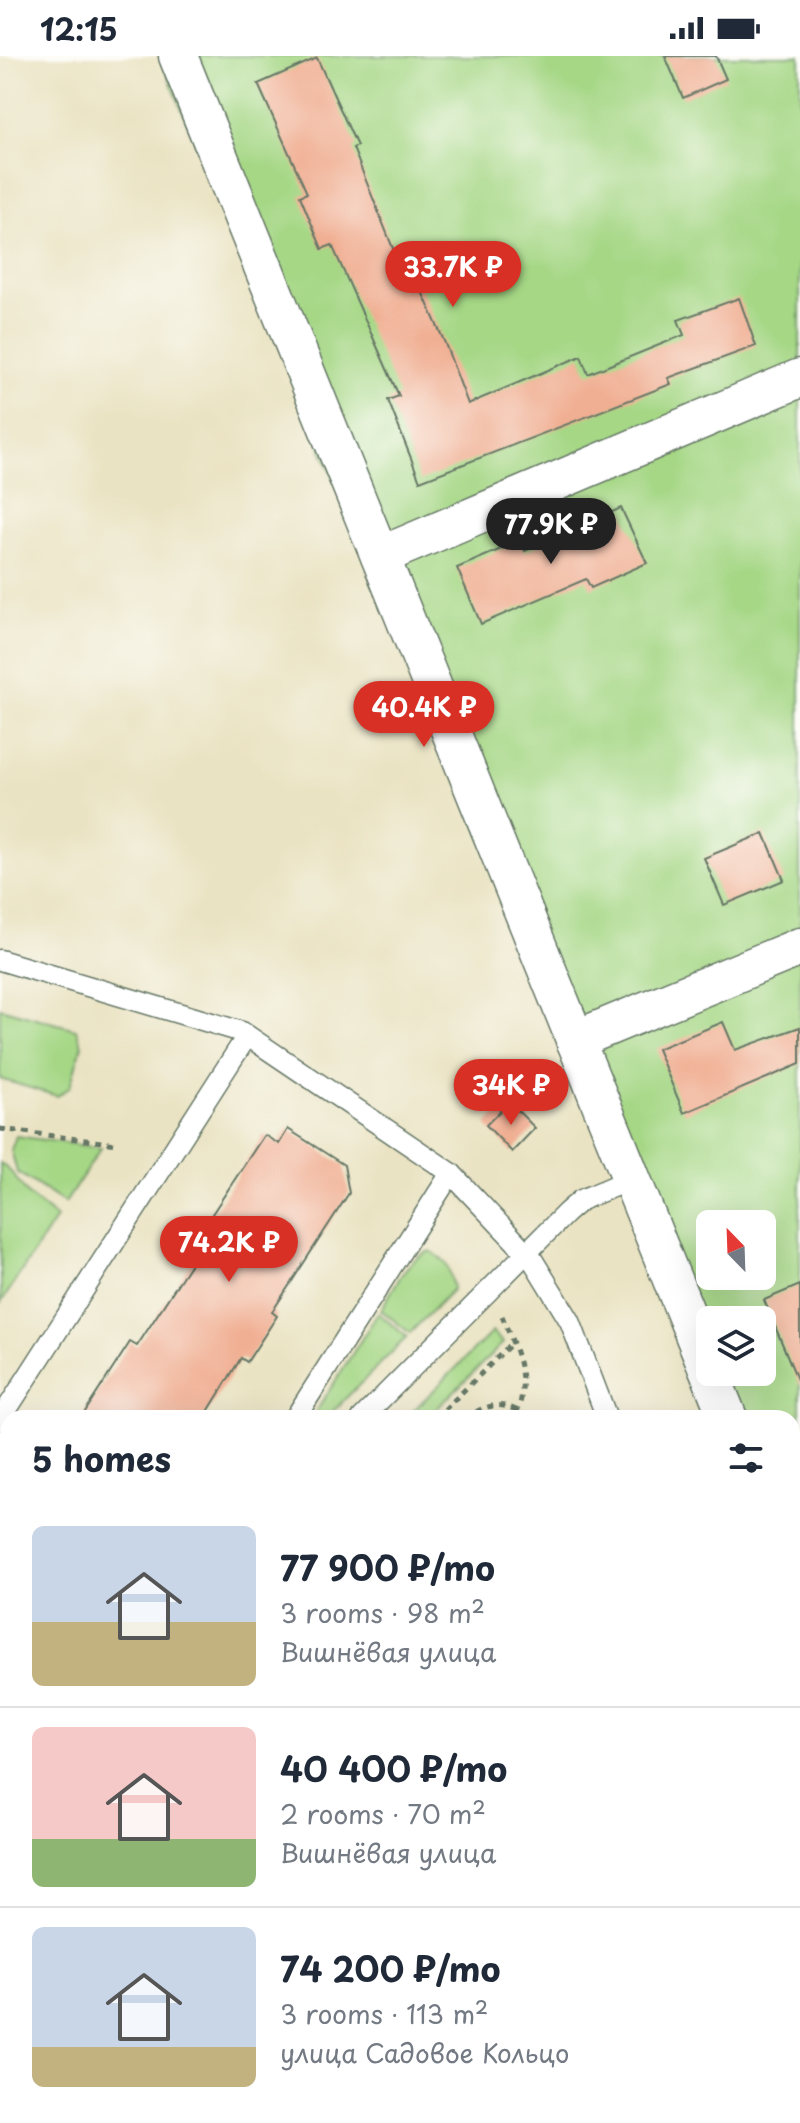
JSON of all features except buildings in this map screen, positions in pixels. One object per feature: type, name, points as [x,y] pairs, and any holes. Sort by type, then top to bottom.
[{"type":"street","points":[[183,58],[725,1410]]},
{"type":"street","points":[[380,556],[800,378]]},
{"type":"street","points":[[575,1040],[800,947]]},
{"type":"lane","points":[[0,960],[242,1032],[451,1173],[526,1253],[570,1321],[604,1410]]},
{"type":"lane","points":[[6,1410],[247,1036]]},
{"type":"lane","points":[[300,1410],[451,1173]]},
{"type":"lane","points":[[370,1410],[581,1200],[631,1179]]},
{"type":"path","points":[[0,1129],[116,1144]]},
{"type":"path","points":[[477,1410],[503,1404],[519,1410],[524,1384],[522,1366],[501,1314]]},
{"type":"path","points":[[444,1410],[512,1342]]},
{"type":"green space","points":[[160,56],[800,56],[800,1410],[718,1410],[708,1386],[776,1386],[776,1306],[696,1306],[696,1357]]},
{"type":"green space","points":[[0,1008],[76,1029],[82,1045],[70,1087],[57,1096],[0,1079]]},
{"type":"green space","points":[[16,1136],[101,1148],[65,1203],[17,1172],[11,1150]]},
{"type":"green space","points":[[0,1163],[28,1195],[56,1218],[1,1303]]},
{"type":"green space","points":[[431,1251],[448,1267],[453,1289],[410,1333],[381,1310],[408,1267],[422,1254]]},
{"type":"green space","points":[[378,1313],[407,1337],[334,1410],[317,1410]]},
{"type":"green space","points":[[492,1332],[503,1343],[435,1410],[414,1410]]}]
